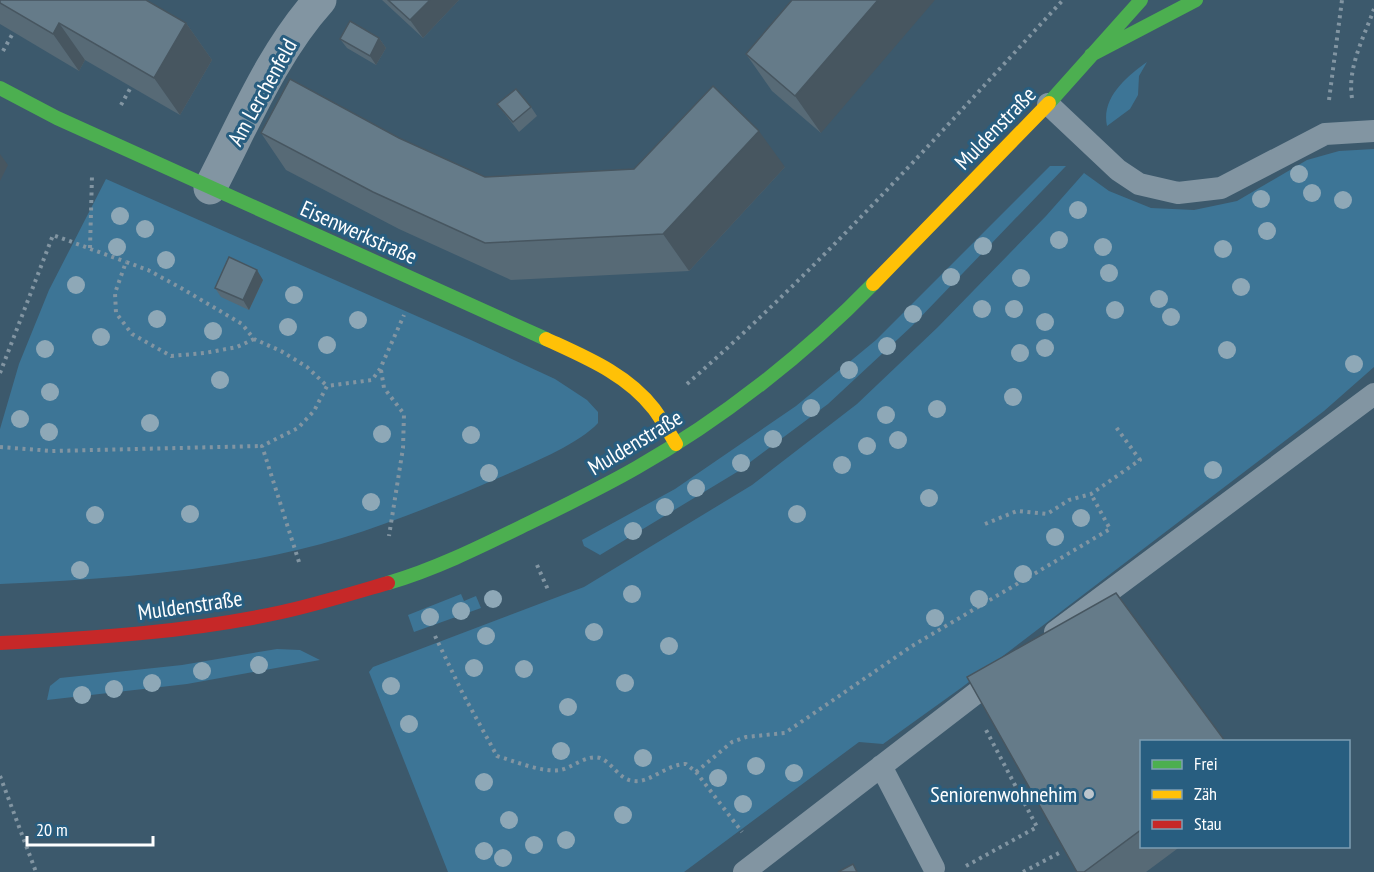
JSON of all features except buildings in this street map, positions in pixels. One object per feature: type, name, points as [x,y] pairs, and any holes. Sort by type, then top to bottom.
[{"type":"main road","name":"Muldenstraße","points":[[0,643],[107,637],[232,621],[300,607],[407,577],[498,538],[638,467],[731,407],[836,322],[1048,104],[1141,0]]},
{"type":"main road","points":[[1091,55],[1196,0]]},
{"type":"main road","name":"Eisenwerkstraße","points":[[0,88],[57,118],[591,360],[631,386],[653,408],[676,444]]},
{"type":"street","name":"Am Lerchenfeld","points":[[210,188],[265,81],[288,43],[320,0]]},
{"type":"lane","points":[[1048,104],[1118,170],[1138,184],[1178,193],[1221,188],[1325,134],[1374,131]]},
{"type":"lane","points":[[744,872],[1030,651],[1374,394]]},
{"type":"lane","points":[[881,766],[934,868]]},
{"type":"path","points":[[687,384],[745,334],[870,210],[1063,0]]},
{"type":"path","points":[[1325,134],[1342,0]]},
{"type":"path","points":[[1360,104],[1352,98],[1352,75],[1374,9]]},
{"type":"path","points":[[0,57],[13,33]]},
{"type":"path","points":[[90,248],[92,174]]},
{"type":"path","points":[[0,373],[53,236],[148,270],[181,288],[242,324],[254,339],[281,351],[307,367],[327,386]]},
{"type":"path","points":[[126,262],[115,293],[116,313],[132,334],[171,356],[237,347],[254,339]]},
{"type":"path","points":[[327,386],[372,380],[380,369],[408,306]]},
{"type":"path","points":[[380,369],[384,388],[404,414],[403,448],[389,536]]},
{"type":"path","points":[[0,447],[64,451],[262,446],[298,428],[315,411],[327,386]]},
{"type":"path","points":[[985,524],[1017,511],[1047,514],[1069,500],[1091,494],[1140,460],[1116,427]]},
{"type":"path","points":[[262,446],[299,562]]},
{"type":"path","points":[[696,772],[732,742],[746,737],[785,733],[912,646],[1028,575],[1110,529],[1091,494]]},
{"type":"path","points":[[537,565],[549,592]]},
{"type":"path","points":[[435,636],[496,756],[544,769],[559,770],[591,758],[599,758],[622,777],[632,782],[641,781],[676,764],[686,764],[696,772],[743,832]]},
{"type":"path","points":[[964,867],[1038,827],[969,698]]},
{"type":"path","points":[[0,776],[36,872]]},
{"type":"path","points":[[1023,872],[1061,852]]},
{"type":"shaded area","points":[[1147,62],[1139,76],[1138,95],[1130,109],[1107,126],[1106,116],[1111,97],[1131,74]]},
{"type":"shaded area","points":[[1374,149],[1374,367],[1324,411],[961,688],[883,744],[859,742],[684,872],[448,872],[369,672],[373,667],[584,587],[752,485],[857,404],[938,327],[1046,216],[1084,173],[1109,191],[1151,208],[1194,210],[1237,201],[1307,160],[1339,151]]},
{"type":"shaded area","points":[[1050,166],[1066,166],[912,326],[828,404],[737,472],[600,555],[584,546],[582,540],[675,489],[796,406],[876,340]]},
{"type":"shaded area","points":[[106,179],[555,379],[587,400],[598,412],[598,423],[567,446],[527,466],[423,509],[342,538],[258,558],[172,572],[0,584],[0,429],[19,364],[49,290]]},
{"type":"shaded area","points":[[461,594],[464,601],[476,596],[481,608],[414,632],[408,615]]},
{"type":"shaded area","points":[[277,649],[300,650],[320,660],[187,684],[47,700],[50,686],[60,678],[182,665]]},
{"type":"traffic: fast","points":[[1049,103],[1141,0]]},
{"type":"traffic: fast","points":[[1091,55],[1196,0]]},
{"type":"traffic: fast","points":[[0,88],[57,118],[546,339]]},
{"type":"traffic: fast","points":[[388,583],[441,564],[493,541],[596,490],[668,449],[731,407],[791,360],[873,284]]},
{"type":"traffic: slow","points":[[873,284],[1049,103]]},
{"type":"traffic: slow","points":[[546,339],[604,368],[631,386],[654,409],[676,444]]},
{"type":"traffic: jam","points":[[0,643],[106,636],[212,625],[295,609],[388,583]]},
{"type":"place","name":"Seniorenwohnehim","points":[[1089,794]]}]
